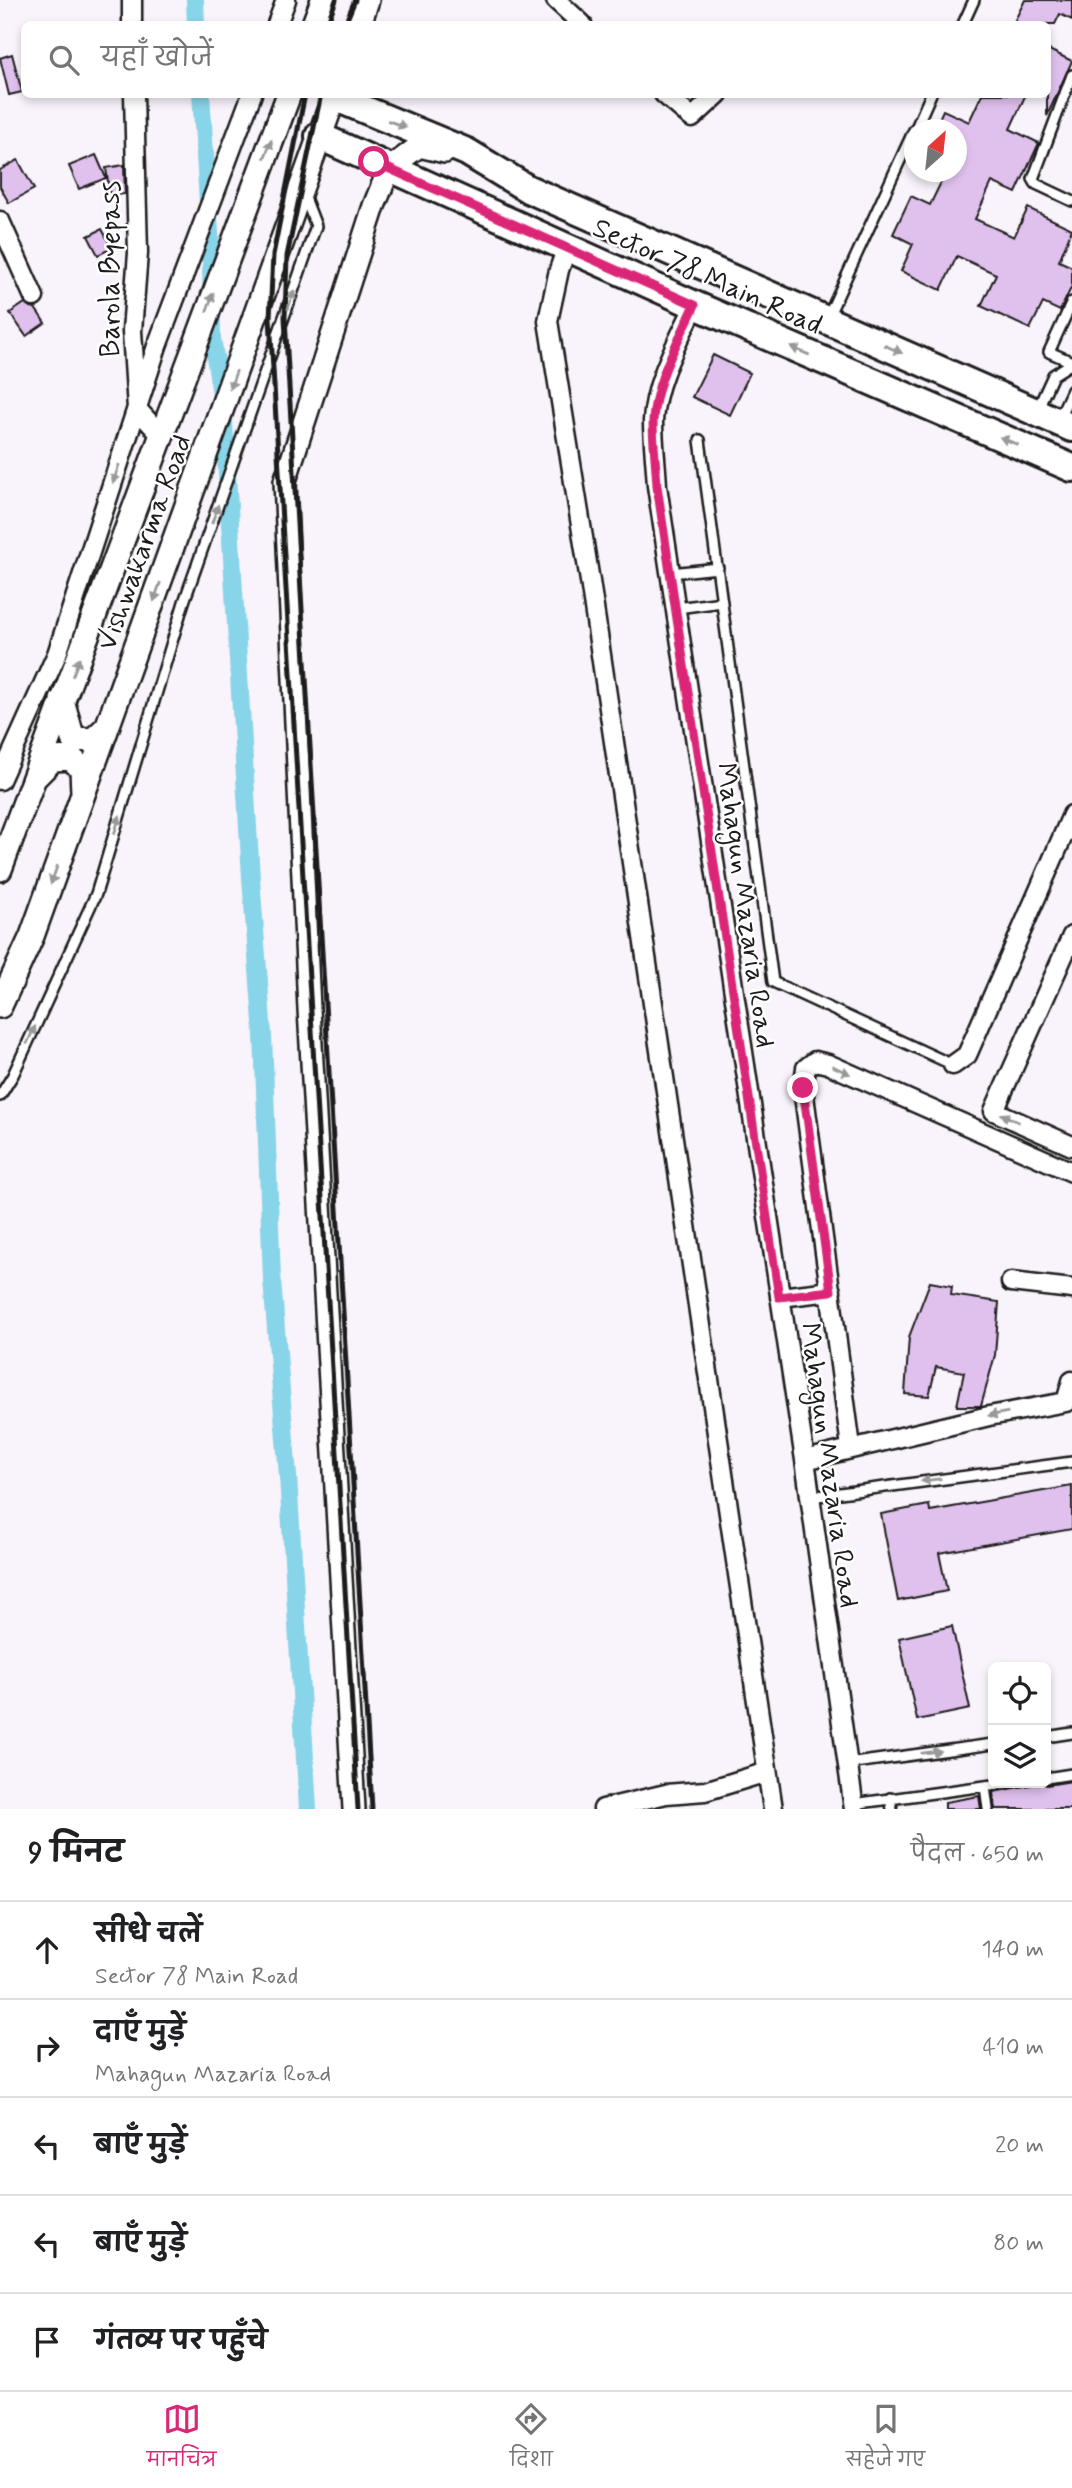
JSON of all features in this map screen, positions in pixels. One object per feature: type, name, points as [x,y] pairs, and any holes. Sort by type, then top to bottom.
[{"type":"main road","points":[[315,21],[323,0]]},
{"type":"main road","points":[[360,21],[367,0]]},
{"type":"main road","name":"Vishwakarma Road","points":[[0,869],[287,98]]},
{"type":"main road","name":"Vishwakarma Road","points":[[0,1006],[32,936],[333,98]]},
{"type":"main road","name":"Sector 78 Main Road","points":[[339,98],[467,152],[528,189],[1055,421]]},
{"type":"main road","name":"Sector 78 Main Road","points":[[319,136],[695,305],[1072,468]]},
{"type":"main road","points":[[916,400],[937,397],[947,383],[945,377],[933,367]]},
{"type":"main road","points":[[62,700],[73,739],[93,740],[107,727]]},
{"type":"main road","points":[[34,778],[53,759],[71,758],[82,769],[83,795]]},
{"type":"street","points":[[132,0],[132,21]]},
{"type":"street","points":[[278,21],[286,0]]},
{"type":"street","points":[[556,0],[579,21]]},
{"type":"street","name":"Barola Byepass","points":[[134,98],[138,253],[132,331],[137,409]]},
{"type":"street","points":[[2,769],[57,654],[157,346],[251,98]]},
{"type":"street","points":[[669,98],[692,118],[714,98]]},
{"type":"street","points":[[354,1809],[309,1009],[285,481],[374,206],[389,169],[419,146],[452,153],[467,152]]},
{"type":"street","points":[[0,221],[34,297]]},
{"type":"street","points":[[567,247],[548,321],[590,581],[773,1809]]},
{"type":"street","name":"Mahagun Mazaria Road","points":[[695,305],[663,375],[653,421],[657,486],[805,1460],[854,1806]]},
{"type":"street","points":[[137,409],[160,435]]},
{"type":"street","points":[[953,1065],[967,1055],[1072,815]]},
{"type":"street","points":[[1072,936],[995,1111],[1072,1146]]},
{"type":"street","points":[[851,1447],[803,1088],[806,1068],[815,1062],[828,1064],[1072,1172]]},
{"type":"street","points":[[1011,1282],[1072,1289]]},
{"type":"street","points":[[779,1297],[831,1291]]},
{"type":"street","points":[[805,1460],[989,1416],[1066,1402],[1072,1381]]},
{"type":"street","points":[[603,1809],[666,1794],[705,1791],[767,1772]]},
{"type":"lane","points":[[964,21],[974,0]]},
{"type":"lane","points":[[1072,75],[1032,179],[1036,184],[1072,201]]},
{"type":"lane","points":[[920,119],[929,98]]},
{"type":"lane","points":[[826,319],[904,153]]},
{"type":"lane","points":[[0,1096],[13,1075],[96,894],[184,602],[316,226],[301,187]]},
{"type":"lane","points":[[1072,302],[1049,352],[1072,362]]},
{"type":"lane","points":[[1055,421],[1053,375],[1072,362]]},
{"type":"lane","points":[[1055,421],[1072,390]]},
{"type":"lane","points":[[700,440],[773,982],[953,1065]]},
{"type":"lane","points":[[671,573],[718,568]]},
{"type":"lane","points":[[677,608],[722,602]]},
{"type":"lane","points":[[810,1497],[1072,1462]]},
{"type":"lane","points":[[1051,1736],[1072,1733]]},
{"type":"lane","points":[[848,1764],[988,1745]]},
{"type":"lane","points":[[1051,1777],[1072,1774]]},
{"type":"lane","points":[[985,1786],[988,1809]]},
{"type":"lane","points":[[854,1806],[890,1798],[988,1786]]},
{"type":"lane","points":[[890,1798],[892,1809]]},
{"type":"building","points":[[1025,0],[1072,0],[1072,20],[1060,14],[1055,24],[1051,24],[1051,21],[1014,21]]},
{"type":"building","points":[[1051,51],[1072,61],[1047,116],[1047,98],[1051,98]]},
{"type":"building","points":[[12,54],[21,92],[9,95],[0,58]]},
{"type":"building","points":[[980,98],[1024,98],[1010,129],[1039,143],[1016,193],[992,182],[975,219],[1014,237],[1028,208],[1072,229],[1059,261],[1072,267],[1072,286],[1060,311],[1043,303],[1030,329],[981,306],[996,274],[957,256],[941,290],[901,271],[913,244],[893,234],[911,196],[930,205],[941,182],[967,182],[967,121],[969,122]]},
{"type":"building","points":[[943,110],[962,119],[939,119]]},
{"type":"building","points":[[96,155],[106,178],[79,189],[69,166]]},
{"type":"building","points":[[18,160],[34,189],[9,203],[0,187],[0,170]]},
{"type":"building","points":[[124,165],[125,194],[110,196],[106,168]]},
{"type":"building","points":[[102,229],[112,248],[98,255],[88,236]]},
{"type":"building","points":[[25,303],[35,308],[45,323],[26,336],[10,313]]},
{"type":"building","points":[[713,355],[750,373],[730,415],[692,397]]},
{"type":"building","points":[[930,1282],[952,1286],[951,1295],[999,1302],[995,1355],[981,1406],[957,1406],[964,1372],[936,1367],[929,1396],[905,1394],[909,1337]]},
{"type":"building","points":[[1072,1486],[1072,1529],[939,1553],[947,1591],[898,1601],[881,1514],[929,1505],[930,1511]]},
{"type":"building","points":[[952,1626],[970,1709],[917,1720],[899,1638]]},
{"type":"building","points":[[1072,1781],[1072,1809],[995,1809],[993,1792],[1014,1788],[1051,1788],[1051,1784]]},
{"type":"building","points":[[979,1796],[981,1809],[945,1809],[945,1802]]},
{"type":"waterway","points":[[195,0],[196,21]]},
{"type":"waterway","points":[[201,98],[211,248],[212,338],[223,406],[263,1035],[272,1280],[288,1476],[308,1809]]},
{"type":"railway","points":[[328,21],[336,0]]},
{"type":"railway","points":[[346,21],[355,0]]},
{"type":"railway","points":[[304,98],[273,255],[270,318],[358,1809]]},
{"type":"railway","points":[[320,98],[287,256],[285,318],[372,1809]]},
{"type":"route","points":[[374,162],[695,305],[663,375],[657,395],[653,421],[657,486],[779,1297],[831,1291],[803,1088]]}]
